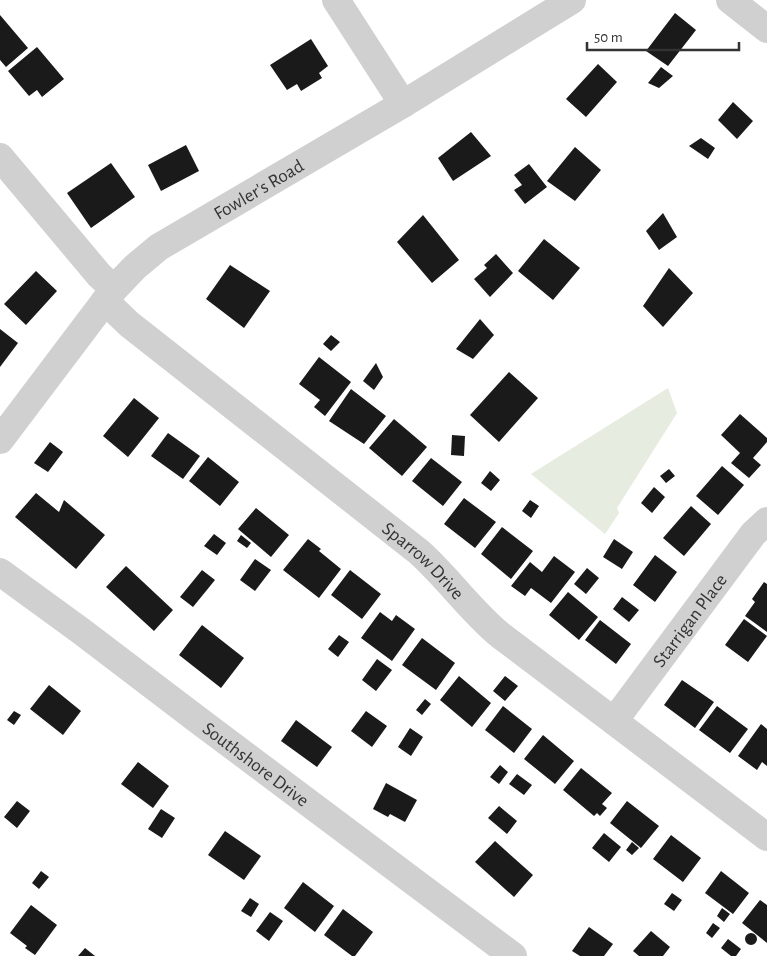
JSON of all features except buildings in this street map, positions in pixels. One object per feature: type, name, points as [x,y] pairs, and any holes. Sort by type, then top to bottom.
[{"type":"street","points":[[336,0],[403,104]]},
{"type":"street","name":"Fowler's Road","points":[[0,440],[110,295],[146,256],[173,238],[403,104],[572,0]]},
{"type":"street","points":[[730,0],[767,28]]},
{"type":"street","name":"Sparrow Drive","points":[[0,157],[99,275],[128,324],[419,552],[441,572],[473,609],[500,635],[767,837]]},
{"type":"street","name":"Starrigan Place","points":[[614,721],[753,534],[767,521]]},
{"type":"street","name":"Southshore Drive","points":[[0,572],[81,630],[513,956]]},
{"type":"shaded area","points":[[668,388],[677,413],[617,508],[619,513],[605,534],[531,474]]}]
